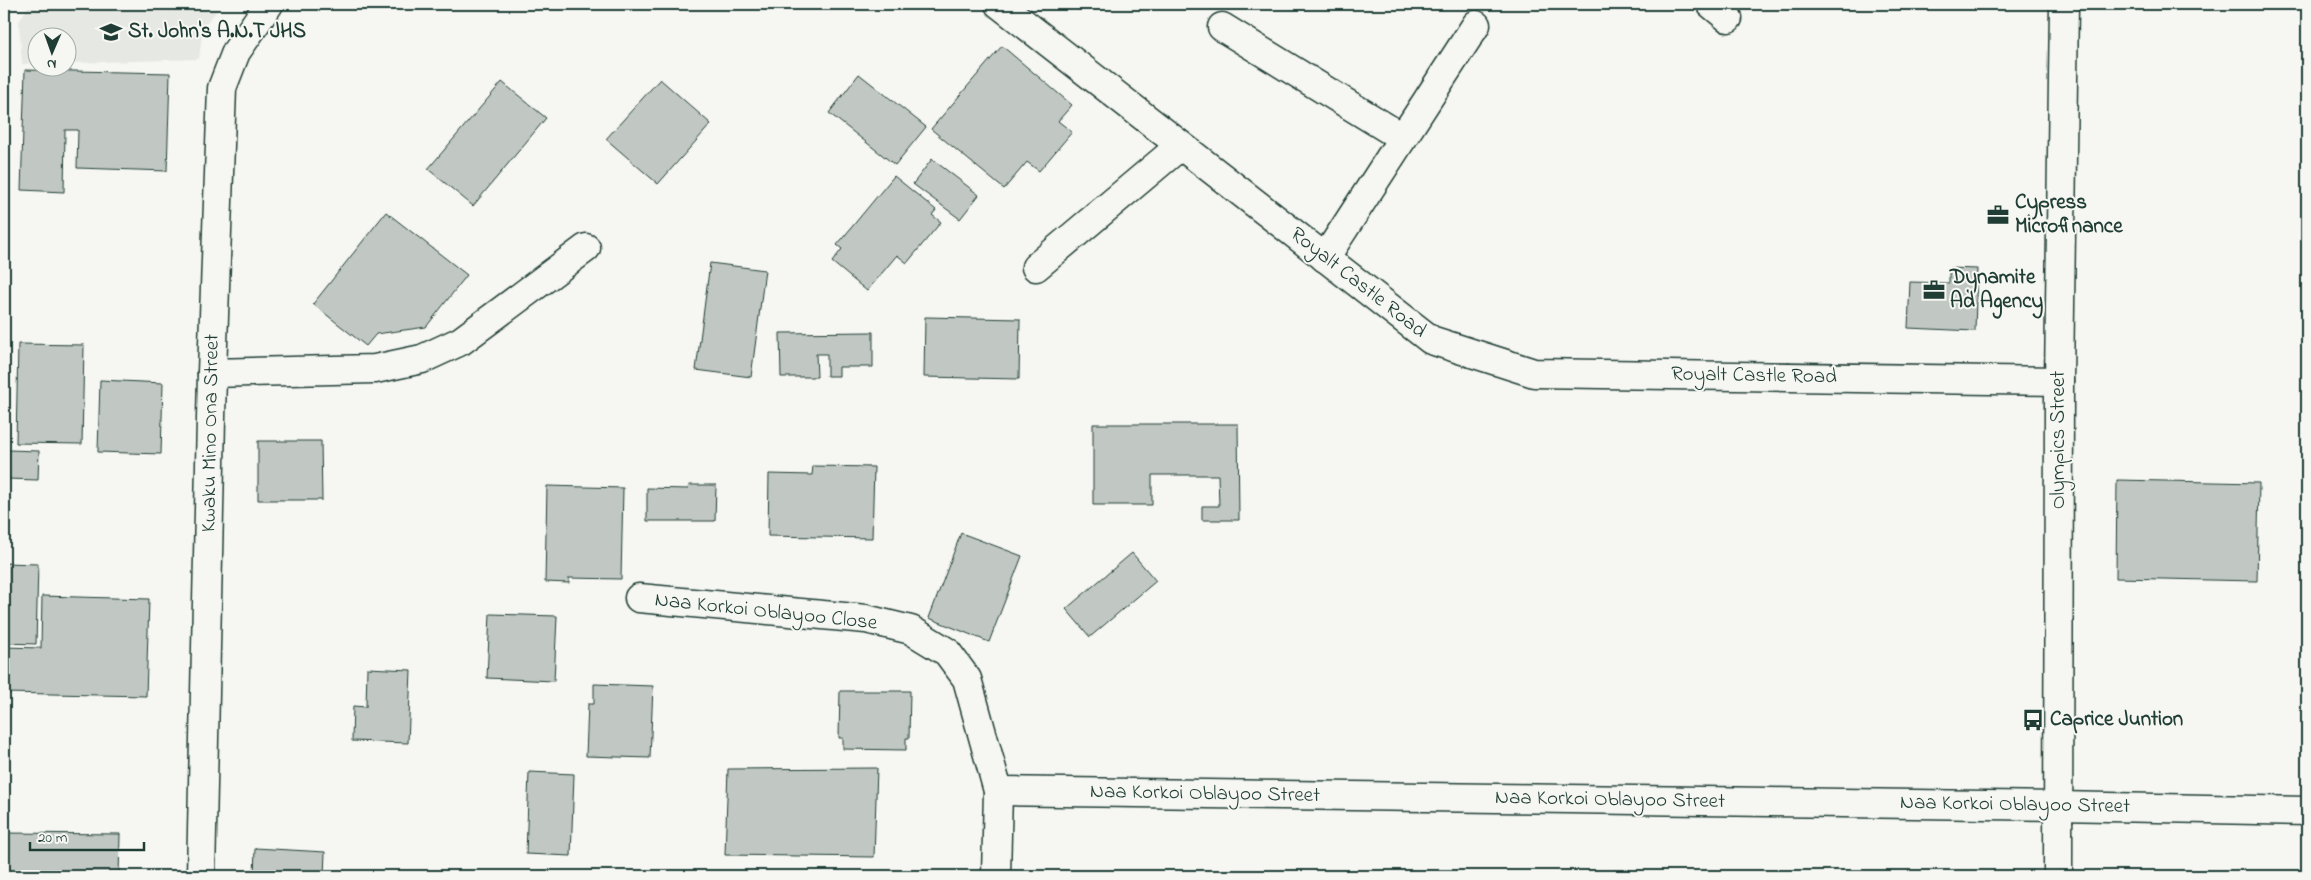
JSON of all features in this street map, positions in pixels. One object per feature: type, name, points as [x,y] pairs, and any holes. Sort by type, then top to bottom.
[{"type":"street","name":"Kwaku Mino Ona Street","points":[[201,876],[212,373],[222,88],[236,52],[259,15],[269,4]]},
{"type":"street","name":"Olympics Street","points":[[2058,876],[2059,381],[2064,4]]},
{"type":"street","name":"Royalt Castle Road","points":[[1017,9],[1180,146],[1432,340],[1534,373],[2059,381]]},
{"type":"street","points":[[1325,258],[1476,25]]},
{"type":"street","points":[[1222,28],[1403,138]]},
{"type":"street","points":[[1036,267],[1180,146]]},
{"type":"street","points":[[212,373],[375,369],[422,359],[461,341],[586,248]]},
{"type":"street","name":"Naa Korkoi Oblayoo Close","points":[[639,598],[866,619],[911,630],[947,652],[967,679],[998,791]]},
{"type":"street","points":[[996,876],[998,791]]},
{"type":"street","name":"Naa Korkoi Oblayoo Street","points":[[998,791],[2307,811]]},
{"type":"shaded area","name":"St. John's A.N.T JHS","points":[[29,4],[223,4],[203,26],[199,59],[78,63],[78,28],[28,28],[28,64],[22,64],[19,22]]},
{"type":"building","points":[[1002,46],[1072,105],[1058,121],[1072,132],[1039,171],[1027,162],[1004,189],[931,129]]},
{"type":"building","points":[[25,70],[28,70],[28,78],[78,78],[78,71],[170,73],[167,171],[77,168],[78,130],[65,130],[64,192],[21,190]]},
{"type":"building","points":[[859,74],[926,127],[895,165],[829,113]]},
{"type":"building","points":[[660,79],[711,124],[658,184],[606,139]]},
{"type":"building","points":[[502,82],[546,118],[473,206],[428,169]]},
{"type":"building","points":[[932,159],[979,195],[960,219],[913,184]]},
{"type":"building","points":[[894,176],[936,210],[932,215],[941,222],[907,263],[897,255],[867,291],[832,262],[842,249],[837,245]]},
{"type":"building","points":[[386,212],[467,275],[426,327],[376,334],[366,346],[313,304]]},
{"type":"building","points":[[710,263],[765,270],[751,377],[696,370]]},
{"type":"building","points":[[1949,268],[1977,269],[1975,331],[1908,328],[1910,282],[1949,283]]},
{"type":"building","points":[[925,317],[1020,319],[1019,379],[924,377]]},
{"type":"building","points":[[873,332],[873,367],[839,367],[839,376],[827,376],[827,354],[816,354],[817,377],[781,377],[780,333]]},
{"type":"building","points":[[18,344],[84,345],[82,444],[16,443]]},
{"type":"building","points":[[100,380],[163,383],[161,454],[98,452]]},
{"type":"building","points":[[1093,424],[1238,424],[1239,520],[1202,520],[1202,506],[1219,506],[1218,475],[1152,475],[1152,505],[1093,505]]},
{"type":"building","points":[[258,441],[321,441],[322,500],[258,500]]},
{"type":"building","points":[[8,450],[39,451],[38,480],[7,479]]},
{"type":"building","points":[[813,466],[874,467],[872,538],[768,536],[769,474],[812,475]]},
{"type":"building","points":[[2117,480],[2259,483],[2257,581],[2116,578]]},
{"type":"building","points":[[689,485],[716,485],[715,521],[647,521],[647,488],[688,489]]},
{"type":"building","points":[[547,486],[623,488],[621,579],[569,578],[569,583],[545,582]]},
{"type":"building","points":[[961,533],[1022,556],[989,642],[929,618]]},
{"type":"building","points":[[1132,553],[1156,581],[1090,637],[1066,609]]},
{"type":"building","points":[[4,563],[38,564],[36,644],[4,643]]},
{"type":"building","points":[[42,596],[149,599],[146,696],[4,693],[4,647],[41,648]]},
{"type":"building","points":[[490,614],[557,616],[554,681],[487,678]]},
{"type":"building","points":[[367,668],[411,670],[408,743],[352,741],[353,706],[366,707]]},
{"type":"building","points":[[594,684],[653,686],[650,758],[586,756],[588,704],[594,704]]},
{"type":"building","points":[[840,691],[910,691],[909,738],[906,738],[906,750],[843,749],[843,738],[839,738]]},
{"type":"building","points":[[877,768],[874,857],[725,855],[728,769]]},
{"type":"building","points":[[529,772],[574,774],[571,856],[526,854]]},
{"type":"building","points":[[4,833],[120,834],[119,876],[4,876]]},
{"type":"building","points":[[255,848],[325,852],[324,876],[254,876]]},
{"type":"building","points":[[1848,872],[1998,876],[1848,876]]},
{"type":"place","name":"St. John's A.N.T JHS","points":[[111,32]]},
{"type":"place","name":"Cypress Microfinance","points":[[1998,215]]},
{"type":"place","name":"Dynamite Ad Agency","points":[[1934,290]]},
{"type":"place","name":"Caprice Juntion","points":[[2033,720]]}]
